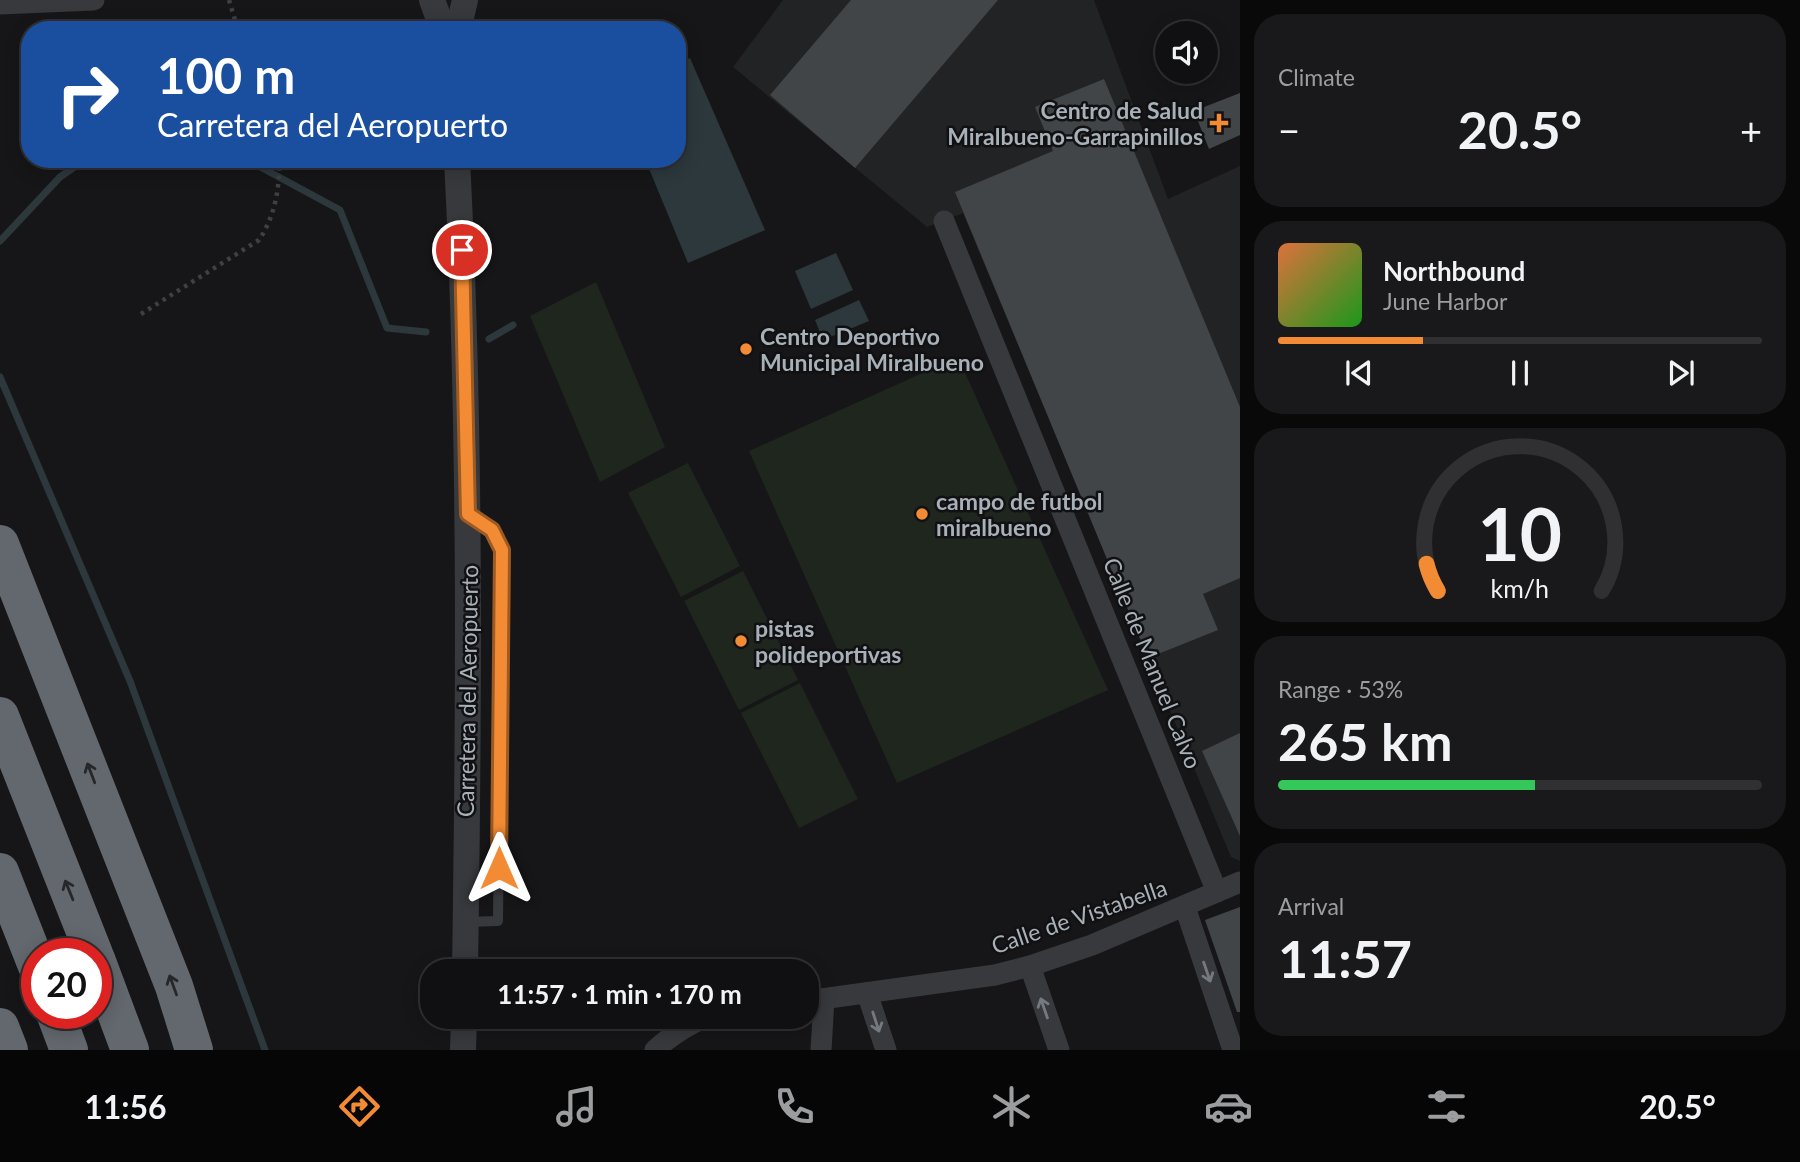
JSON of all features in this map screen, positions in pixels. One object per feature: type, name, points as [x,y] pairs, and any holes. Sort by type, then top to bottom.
[{"type":"highway","points":[[0,544],[169,974],[194,1050]]},
{"type":"highway","points":[[0,716],[88,938]]},
{"type":"highway","points":[[0,872],[26,938]]},
{"type":"highway","points":[[112,1002],[130,1050]]},
{"type":"highway","points":[[0,1027],[9,1050]]},
{"type":"highway","points":[[61,1029],[69,1050]]},
{"type":"street","points":[[0,4],[94,0]]},
{"type":"street","points":[[432,0],[440,21]]},
{"type":"street","points":[[460,21],[465,0]]},
{"type":"street","name":"Carretera del Aeropuerto","points":[[457,168],[465,327],[468,514],[465,959]]},
{"type":"street","name":"Calle de Manuel Calvo","points":[[944,221],[1217,892]]},
{"type":"street","name":"Calle de Vistabella","points":[[819,999],[995,975],[1030,966],[1092,945],[1240,883]]},
{"type":"street","points":[[1185,907],[1233,1050]]},
{"type":"street","points":[[1030,966],[1059,1050]]},
{"type":"street","points":[[867,993],[886,1050]]},
{"type":"street","points":[[464,1029],[464,1050]]},
{"type":"street","points":[[655,1050],[683,1029]]},
{"type":"street","points":[[818,1029],[821,1050]]},
{"type":"path","points":[[229,0],[235,21]]},
{"type":"path","points":[[141,314],[259,240],[271,223],[278,189],[279,168]]},
{"type":"shaded area","points":[[783,0],[1094,0],[1168,199],[1240,166],[1240,861],[1231,857],[963,213],[927,227],[733,67]]},
{"type":"shaded area","points":[[690,58],[765,230],[688,263],[649,168],[686,168],[686,60]]},
{"type":"shaded area","points":[[836,253],[853,290],[811,309],[795,271]]},
{"type":"shaded area","points":[[596,282],[665,447],[600,482],[530,316]]},
{"type":"shaded area","points":[[859,300],[869,321],[823,340],[815,320]]},
{"type":"shaded area","points":[[958,357],[1108,690],[897,783],[749,451]]},
{"type":"shaded area","points":[[688,463],[740,566],[681,597],[628,493]]},
{"type":"shaded area","name":"pistas polideportivas","points":[[743,571],[798,680],[739,710],[684,601]]},
{"type":"shaded area","points":[[800,683],[858,799],[799,828],[741,713]]},
{"type":"building","points":[[851,0],[998,0],[855,168],[770,95]]},
{"type":"building","points":[[1104,79],[1240,407],[1240,578],[1203,594],[1218,630],[1148,658],[955,192],[1053,151],[1035,107]]},
{"type":"building","name":"Centro de Salud Miralbueno-Garrapinillos","points":[[1240,93],[1240,135],[1209,149],[1194,111]]},
{"type":"building","points":[[1240,733],[1240,836],[1202,751]]},
{"type":"building","points":[[1240,907],[1240,1012],[1237,1012],[1205,920]]},
{"type":"waterway","points":[[0,241],[60,177],[73,168]]},
{"type":"waterway","points":[[262,168],[340,210],[387,328],[426,332]]},
{"type":"waterway","points":[[489,339],[513,325]]},
{"type":"waterway","points":[[0,377],[130,681],[265,1050]]},
{"type":"place","name":"Centro de Salud Miralbueno-Garrapinillos","points":[[1219,123]]},
{"type":"place","name":"Centro Deportivo Municipal Miralbueno","points":[[746,349]]},
{"type":"place","name":"campo de futbol miralbueno","points":[[922,514]]},
{"type":"place","name":"pistas polideportivas","points":[[741,641]]},
{"type":"route","points":[[462,250],[468,514],[492,530],[502,550],[499,868]]}]
